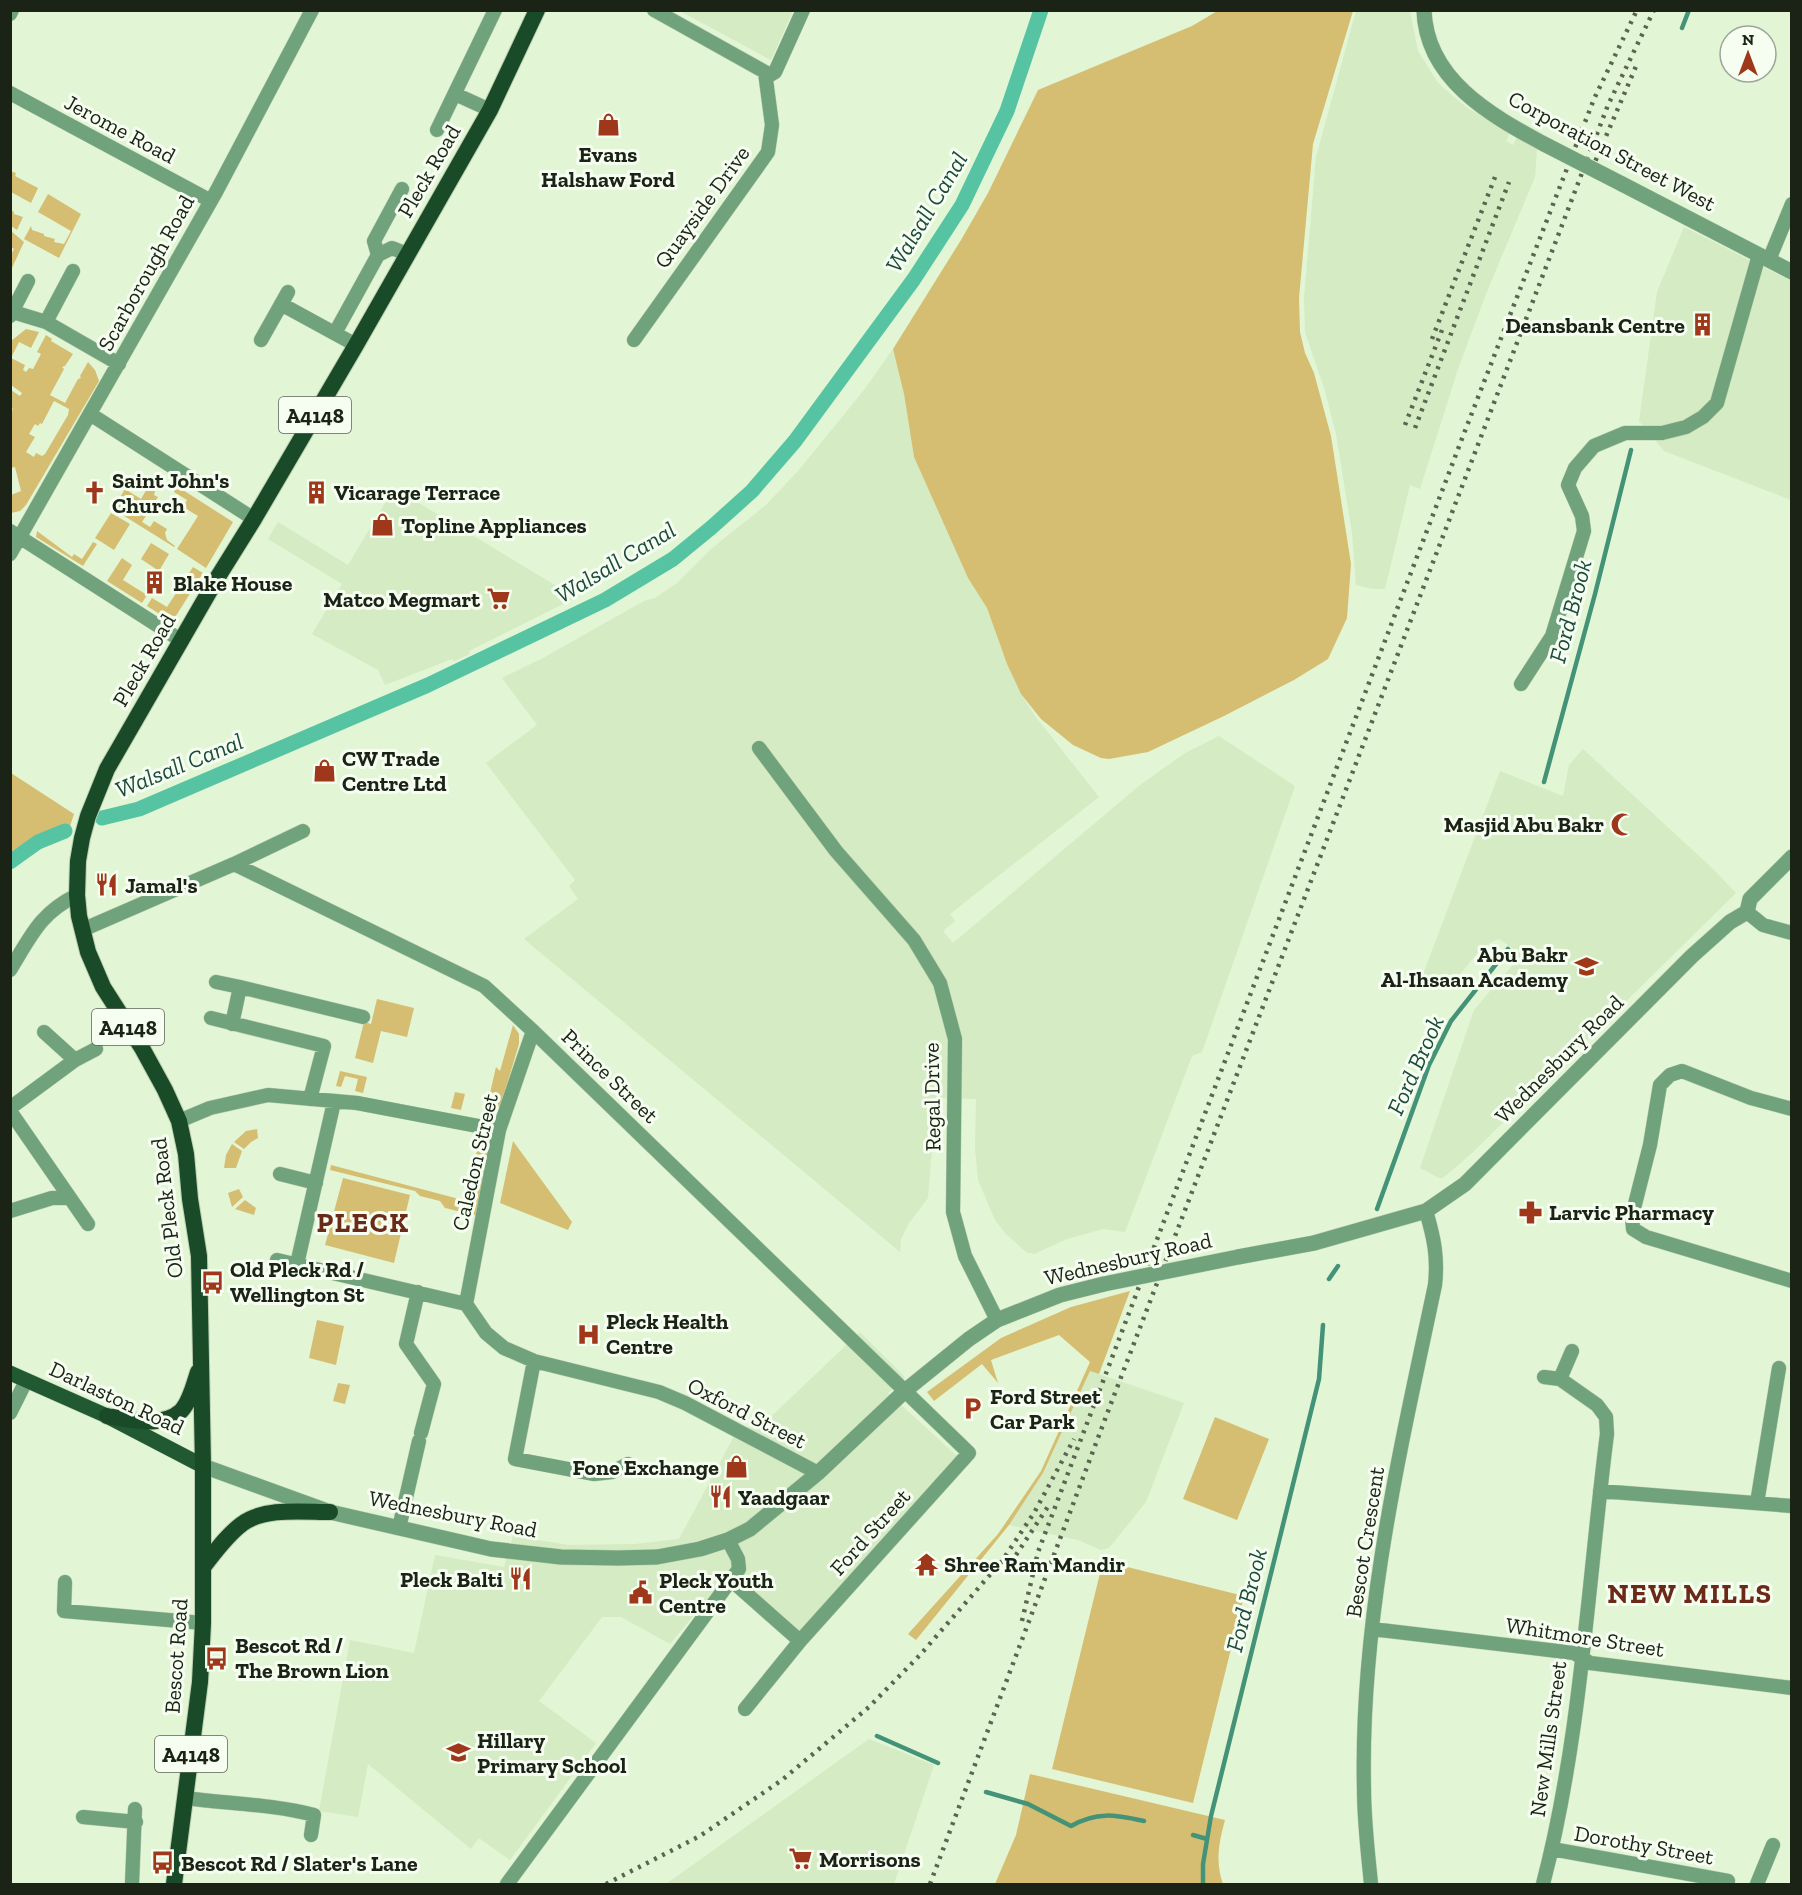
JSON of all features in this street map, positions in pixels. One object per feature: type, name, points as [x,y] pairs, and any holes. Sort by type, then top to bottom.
[{"type":"highway","name":"Pleck Road","points":[[78,861],[88,816],[107,769],[216,580],[255,519],[490,110],[537,10]]},
{"type":"highway","name":"Old Pleck Road","points":[[78,861],[78,895],[82,930],[88,952],[103,987],[142,1048],[165,1090],[179,1121],[186,1154],[199,1256],[203,1466]]},
{"type":"highway","points":[[107,1416],[153,1421],[174,1416],[185,1404],[201,1365]]},
{"type":"highway","name":"Bescot Road","points":[[174,1884],[200,1682],[204,1566],[203,1466]]},
{"type":"highway","points":[[204,1566],[243,1523],[274,1512],[330,1512]]},
{"type":"main road","name":"Darlaston Road","points":[[10,1373],[107,1416],[203,1466]]},
{"type":"street","name":"Scarborough Road","points":[[10,554],[15,534],[119,364],[211,201],[312,10]]},
{"type":"street","name":"Pleck Road","points":[[437,130],[495,10]]},
{"type":"street","points":[[654,10],[770,75],[775,72],[803,10]]},
{"type":"street","name":"Corporation Street West","points":[[1424,10],[1431,49],[1445,71],[1477,102],[1511,126],[1544,144],[1791,272]]},
{"type":"street","name":"Quayside Drive","points":[[634,339],[768,152],[772,125],[765,72]]},
{"type":"street","name":"Jerome Road","points":[[10,93],[211,201]]},
{"type":"street","name":"Pleck Road","points":[[456,94],[490,110]]},
{"type":"street","name":"Pleck Road","points":[[378,255],[374,241],[402,189]]},
{"type":"street","points":[[1521,684],[1552,636],[1584,531],[1582,516],[1568,485],[1575,468],[1594,446],[1625,433],[1662,433],[1686,427],[1703,417],[1717,403],[1764,258],[1791,204]]},
{"type":"street","name":"Pleck Road","points":[[334,333],[378,255],[392,248],[407,254]]},
{"type":"street","points":[[46,322],[73,271]]},
{"type":"street","points":[[28,281],[12,314],[46,322],[119,364]]},
{"type":"street","points":[[261,340],[285,298],[334,333],[356,345]]},
{"type":"street","points":[[90,414],[255,519]]},
{"type":"street","points":[[15,534],[182,641]]},
{"type":"street","name":"Regal Drive","points":[[759,748],[836,851],[914,940],[940,983],[955,1040],[953,1212],[965,1256],[998,1320]]},
{"type":"street","points":[[82,930],[234,864],[303,831]]},
{"type":"street","name":"Wednesbury Road","points":[[203,1466],[330,1512],[491,1549],[561,1557],[657,1557],[700,1549],[728,1540],[750,1529],[818,1473],[906,1390],[969,1339],[998,1320],[1060,1295],[1104,1284],[1314,1243],[1426,1211],[1465,1184],[1692,956],[1730,922],[1747,912],[1750,900],[1791,857]]},
{"type":"street","name":"Prince Street","points":[[234,864],[484,986],[906,1390]]},
{"type":"street","points":[[10,970],[41,919],[62,902],[78,895]]},
{"type":"street","points":[[1747,912],[1762,925],[1791,933]]},
{"type":"street","points":[[216,982],[363,1017]]},
{"type":"street","points":[[232,1024],[240,987]]},
{"type":"street","points":[[211,1018],[324,1046],[310,1099]]},
{"type":"street","name":"Caledon Street","points":[[466,1304],[499,1131],[533,1031]]},
{"type":"street","points":[[44,1032],[75,1060]]},
{"type":"street","points":[[88,1224],[10,1110],[75,1060],[96,1049]]},
{"type":"street","points":[[1791,1109],[1751,1098],[1682,1071],[1670,1075],[1660,1085],[1650,1145],[1632,1216],[1633,1229],[1646,1237],[1791,1281]]},
{"type":"street","points":[[179,1121],[210,1108],[268,1095],[367,1105],[499,1131]]},
{"type":"street","points":[[297,1264],[334,1102]]},
{"type":"street","points":[[280,1174],[316,1183]]},
{"type":"street","points":[[10,1211],[52,1198],[70,1198]]},
{"type":"street","name":"Bescot Crescent","points":[[1371,1884],[1364,1789],[1372,1629],[1396,1471],[1436,1274],[1434,1241],[1426,1211]]},
{"type":"street","points":[[277,1260],[466,1304]]},
{"type":"street","points":[[399,1528],[434,1384],[406,1344],[418,1292]]},
{"type":"street","name":"Oxford Street","points":[[466,1304],[486,1333],[504,1348],[534,1361],[659,1392],[686,1403],[818,1473]]},
{"type":"street","points":[[1544,1377],[1560,1379],[1572,1351]]},
{"type":"street","points":[[534,1361],[515,1459],[594,1474],[612,1472],[628,1464]]},
{"type":"street","points":[[1757,1503],[1779,1368]]},
{"type":"street","name":"New Mills Street","points":[[1543,1884],[1560,1814],[1582,1658],[1607,1434],[1606,1417],[1597,1405],[1560,1379]]},
{"type":"street","points":[[10,1413],[26,1381]]},
{"type":"street","name":"Ford Street","points":[[746,1709],[800,1641],[969,1453],[906,1390]]},
{"type":"street","points":[[1600,1491],[1791,1506]]},
{"type":"street","points":[[507,1884],[739,1569],[738,1559],[728,1540]]},
{"type":"street","points":[[731,1580],[800,1641]]},
{"type":"street","points":[[65,1582],[64,1611],[203,1623]]},
{"type":"street","name":"Whitmore Street","points":[[1372,1629],[1574,1653],[1590,1663],[1791,1688]]},
{"type":"street","points":[[185,1798],[277,1807],[314,1815],[311,1834]]},
{"type":"street","points":[[83,1817],[136,1816],[132,1884]]},
{"type":"street","points":[[1757,1884],[1773,1845]]},
{"type":"street","name":"Dorothy Street","points":[[1552,1849],[1728,1881]]},
{"type":"shaded area","points":[[1219,10],[1353,11],[1313,144],[1299,298],[1300,332],[1331,436],[1351,564],[1347,618],[1328,659],[1294,680],[1148,752],[1109,759],[1101,758],[1073,745],[1041,719],[1021,694],[1007,664],[987,608],[968,578],[914,457],[904,394],[893,349],[988,193],[1038,90],[1192,26]]},
{"type":"shaded area","points":[[680,11],[793,11],[771,60]]},
{"type":"shaded area","points":[[1356,11],[1410,11],[1418,51],[1438,83],[1466,107],[1510,133],[1506,141],[1513,145],[1517,137],[1537,149],[1535,177],[1486,294],[1459,366],[1420,489],[1410,485],[1385,589],[1356,585],[1352,533],[1336,434],[1325,391],[1305,332],[1304,298],[1316,157]]},
{"type":"shaded area","points":[[10,171],[38,188],[31,203],[11,192]]},
{"type":"shaded area","points":[[48,194],[81,214],[59,258],[24,239],[31,226],[32,230],[55,239],[54,242],[64,244],[71,231],[38,212]]},
{"type":"shaded area","points":[[11,210],[14,214],[23,217],[17,230],[11,226]]},
{"type":"shaded area","points":[[1684,227],[1791,281],[1791,500],[1664,451],[1639,421],[1657,292]]},
{"type":"shaded area","points":[[11,231],[24,242],[11,270],[11,255],[14,249],[11,247]]},
{"type":"shaded area","points":[[26,329],[39,332],[31,348],[19,342],[11,358],[11,341]]},
{"type":"shaded area","points":[[46,335],[52,339],[51,341],[73,354],[62,367],[64,369],[50,395],[65,403],[88,362],[95,370],[99,381],[26,505],[20,511],[11,513],[11,495],[21,491],[15,467],[11,468],[10,414],[13,409],[11,390],[20,396],[22,393],[11,385],[11,358],[25,365],[23,370],[26,372],[29,368],[33,369],[41,354],[37,352]],"holes":[[[54,401],[69,409],[68,415],[45,454],[42,456],[36,453],[34,457],[26,452],[35,437],[29,434],[35,424],[38,426],[42,424]]]},
{"type":"shaded area","points":[[893,349],[904,394],[914,457],[968,578],[987,608],[1007,664],[1021,694],[1035,716],[1099,797],[950,914],[955,921],[943,931],[953,943],[1140,785],[1185,753],[1219,736],[1295,786],[1202,1052],[1192,1056],[1125,1232],[1103,1229],[1067,1239],[1034,1254],[1026,1252],[1005,1233],[995,1220],[978,1180],[975,1149],[976,1099],[936,1098],[928,1198],[909,1223],[901,1239],[900,1252],[524,939],[578,899],[569,886],[575,880],[486,763],[537,725],[502,678],[543,658],[644,601],[655,598],[677,583],[711,549],[766,505],[798,471],[864,390]]},
{"type":"shaded area","points":[[175,485],[233,522],[206,568],[177,549],[198,516],[183,507],[187,500],[174,492]]},
{"type":"shaded area","points":[[148,487],[155,491],[154,495],[158,497],[142,522],[150,527],[154,521],[167,529],[165,533],[167,540],[174,547],[113,509],[125,489],[141,499]]},
{"type":"shaded area","points":[[394,488],[573,596],[573,599],[469,651],[470,654],[385,685],[378,670],[312,634],[342,584],[268,539],[278,522],[348,565]]},
{"type":"shaded area","points":[[111,513],[130,524],[114,550],[95,538]]},
{"type":"shaded area","points":[[37,531],[72,557],[74,554],[82,559],[93,542],[97,544],[83,566],[36,537]]},
{"type":"shaded area","points":[[151,543],[169,554],[159,571],[141,559]]},
{"type":"shaded area","points":[[122,558],[132,565],[123,580],[147,595],[142,603],[107,581]]},
{"type":"shaded area","points":[[193,567],[203,573],[172,622],[147,606],[152,598],[167,607]]},
{"type":"shaded area","name":"Abu Bakr Al-Ihsaan Academy","points":[[1583,749],[1736,893],[1471,1154],[1443,1178],[1439,1178],[1420,1168],[1474,1010],[1517,960],[1518,952],[1499,939],[1493,941],[1480,950],[1448,989],[1423,974],[1500,771],[1563,796],[1569,765]]},
{"type":"shaded area","points":[[11,773],[74,814],[70,826],[41,833],[11,852]]},
{"type":"shaded area","points":[[377,999],[414,1008],[407,1037],[381,1031],[373,1063],[355,1058],[364,1022],[371,1024]]},
{"type":"shaded area","points":[[513,1025],[519,1034],[519,1044],[501,1104],[496,1110],[485,1115],[496,1067],[500,1071]]},
{"type":"shaded area","points":[[340,1071],[367,1077],[363,1093],[355,1091],[358,1079],[345,1076],[341,1087],[336,1086]]},
{"type":"shaded area","points":[[455,1092],[465,1094],[461,1110],[451,1108]]},
{"type":"shaded area","points":[[257,1129],[258,1138],[244,1149],[234,1142],[246,1131]]},
{"type":"shaded area","points":[[482,1134],[486,1136],[491,1148],[478,1216],[445,1208],[440,1201],[420,1196],[415,1191],[330,1170],[331,1165],[459,1199],[463,1198]]},
{"type":"shaded area","points":[[513,1141],[572,1222],[568,1230],[500,1203]]},
{"type":"shaded area","points":[[232,1144],[242,1151],[236,1168],[224,1168],[226,1155]]},
{"type":"shaded area","points":[[343,1178],[410,1195],[394,1263],[325,1245]]},
{"type":"shaded area","points":[[239,1189],[243,1197],[232,1207],[228,1193]]},
{"type":"shaded area","points":[[245,1200],[256,1208],[254,1215],[235,1209]]},
{"type":"shaded area","points":[[1130,1291],[1099,1374],[1090,1371],[1043,1473],[1009,1525],[916,1640],[908,1634],[998,1534],[1041,1471],[1090,1362],[1059,1335],[991,1360],[998,1383],[982,1364],[934,1401],[927,1392],[1001,1338],[1071,1307]]},
{"type":"shaded area","points":[[317,1320],[344,1326],[336,1365],[309,1358]]},
{"type":"shaded area","points":[[860,1332],[905,1377],[888,1393],[957,1456],[798,1634],[730,1572],[670,1644],[621,1617],[602,1617],[539,1701],[596,1743],[510,1860],[479,1838],[471,1849],[368,1764],[358,1817],[319,1811],[350,1640],[414,1653],[435,1555],[504,1567],[513,1536],[569,1545],[635,1544],[679,1539],[739,1427],[759,1428]]},
{"type":"shaded area","points":[[1090,1371],[1184,1403],[1146,1502],[1109,1548],[1101,1550],[1078,1540],[1009,1525],[1043,1473]]},
{"type":"shaded area","points":[[338,1383],[350,1385],[345,1404],[333,1401]]},
{"type":"shaded area","points":[[1215,1417],[1269,1439],[1237,1520],[1183,1499]]},
{"type":"shaded area","points":[[1103,1561],[1244,1596],[1193,1803],[1052,1769]]},
{"type":"shaded area","points":[[869,1739],[934,1765],[894,1884],[666,1884]]},
{"type":"shaded area","points":[[1030,1774],[1225,1820],[1219,1852],[1219,1868],[1223,1884],[995,1884],[1016,1835]]},
{"type":"waterway","name":"Walsall Canal","points":[[102,818],[139,809],[428,685],[605,600],[673,559],[712,527],[752,491],[795,441],[914,279],[962,205],[1007,111],[1041,10]]},
{"type":"waterway","name":"Ford Brook","points":[[1682,28],[1689,10]]},
{"type":"waterway","name":"Ford Brook","points":[[1544,782],[1631,450]]},
{"type":"waterway","name":"Walsall Canal","points":[[10,862],[38,842],[65,831]]},
{"type":"waterway","name":"Ford Brook","points":[[1377,1209],[1429,1065],[1451,1021],[1508,949]]},
{"type":"waterway","name":"Ford Brook","points":[[1329,1279],[1338,1266]]},
{"type":"waterway","name":"Ford Brook","points":[[1203,1884],[1203,1864],[1211,1816],[1319,1379],[1323,1325]]},
{"type":"waterway","points":[[877,1736],[938,1763]]},
{"type":"waterway","points":[[986,1792],[1028,1804],[1071,1826],[1098,1816],[1124,1817],[1144,1821]]},
{"type":"waterway","points":[[1193,1835],[1207,1839]]},
{"type":"railway","points":[[1022,1621],[1038,1552],[1463,436],[1594,99],[1637,10]]},
{"type":"railway","points":[[930,1884],[1110,1406],[1608,105],[1654,10]]},
{"type":"railway","points":[[1592,169],[1637,64]]},
{"type":"railway","points":[[1432,339],[1495,177]]},
{"type":"railway","points":[[1415,428],[1509,182]]},
{"type":"railway","points":[[1405,425],[1442,330]]},
{"type":"railway","points":[[606,1884],[700,1836],[782,1780],[869,1707],[920,1655],[1002,1561],[1034,1513],[1074,1439]]},
{"type":"railway","points":[[1016,1555],[1049,1505]]},
{"type":"place","name":"Evans Halshaw Ford","points":[[608,125]]},
{"type":"place","name":"Deansbank Centre","points":[[1703,325]]},
{"type":"place","name":"Vicarage Terrace","points":[[316,492]]},
{"type":"place","name":"Saint John's Church","points":[[94,493]]},
{"type":"place","name":"Topline Appliances","points":[[383,525]]},
{"type":"place","name":"Blake House","points":[[155,583]]},
{"type":"place","name":"Matco Megmart","points":[[498,599]]},
{"type":"place","name":"CW Trade Centre Ltd","points":[[324,771]]},
{"type":"place","name":"Masjid Abu Bakr","points":[[1622,824]]},
{"type":"place","name":"Jamal's","points":[[107,885]]},
{"type":"place","name":"Abu Bakr Al-Ihsaan Academy","points":[[1586,967]]},
{"type":"place","name":"Larvic Pharmacy","points":[[1531,1212]]},
{"type":"place","name":"Old Pleck Rd / Wellington St","points":[[212,1282]]},
{"type":"place","name":"Pleck Health Centre","points":[[588,1334]]},
{"type":"place","name":"Ford Street Car Park","points":[[972,1409]]},
{"type":"place","name":"Fone Exchange","points":[[737,1467]]},
{"type":"place","name":"Yaadgaar","points":[[720,1497]]},
{"type":"place","name":"Shree Ram Mandir","points":[[926,1564]]},
{"type":"place","name":"Pleck Balti","points":[[521,1579]]},
{"type":"place","name":"Pleck Youth Centre","points":[[641,1593]]},
{"type":"place","name":"Bescot Rd / The Brown Lion","points":[[217,1658]]},
{"type":"place","name":"Hillary Primary School","points":[[459,1753]]},
{"type":"place","name":"Morrisons","points":[[801,1859]]},
{"type":"place","name":"Bescot Rd / Slater's Lane","points":[[163,1863]]},
{"type":"district","name":"PLECK","points":[[363,1222]]},
{"type":"district","name":"NEW MILLS","points":[[1690,1593]]}]
